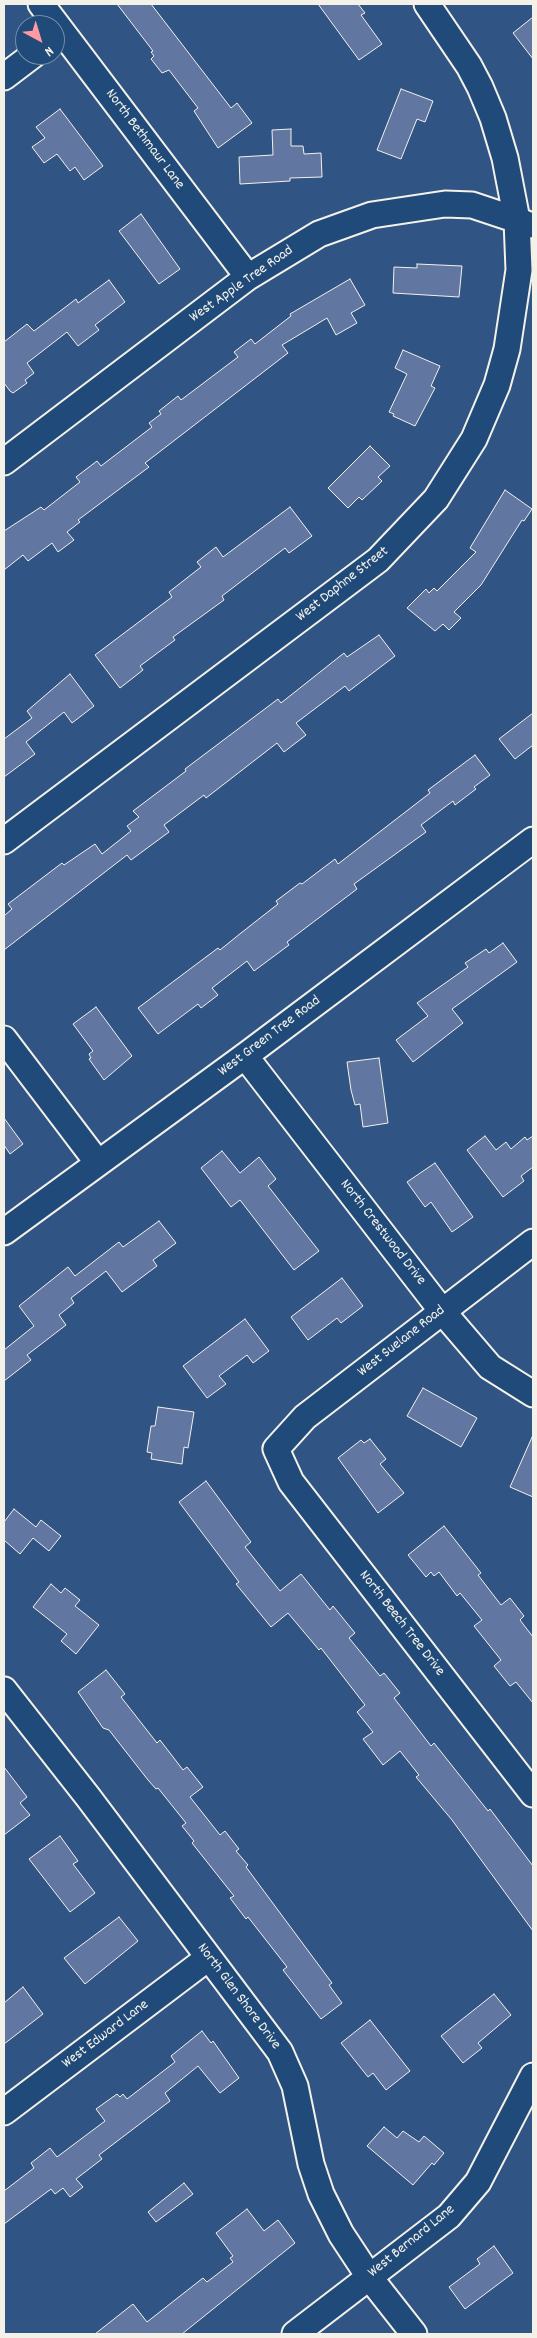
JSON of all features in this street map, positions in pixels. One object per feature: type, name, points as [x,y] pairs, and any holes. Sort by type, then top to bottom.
[{"type":"street","name":"North Bethmaur Lane","points":[[41,4],[47,15]]},
{"type":"street","name":"West Daphne Street","points":[[4,841],[378,560],[436,500],[474,439],[497,385],[507,349],[518,279],[520,246],[525,224],[493,118],[469,66],[427,4]]},
{"type":"street","name":"North Bethmaur Lane","points":[[65,44],[248,277]]},
{"type":"street","points":[[4,77],[20,65]]},
{"type":"street","name":"West Apple Tree Road","points":[[4,462],[248,277],[319,234],[372,215],[445,204],[472,205],[525,224]]},
{"type":"street","name":"West Green Tree Road","points":[[4,1232],[245,1056],[533,840]]},
{"type":"street","points":[[4,1039],[98,1164]]},
{"type":"street","name":"North Crestwood Drive","points":[[245,1056],[442,1311],[490,1367],[533,1394]]},
{"type":"street","name":"West Suelane Road","points":[[276,1449],[305,1417],[533,1242]]},
{"type":"street","name":"North Beech Tree Drive","points":[[276,1449],[291,1482],[533,1794]]},
{"type":"street","name":"North Glen Shore Drive","points":[[4,1690],[82,1789],[280,2052],[295,2086],[311,2164],[321,2194],[341,2234],[370,2278],[414,2334]]},
{"type":"street","name":"West Edward Lane","points":[[4,2112],[208,1958]]},
{"type":"street","name":"West Bernard Lane","points":[[295,2334],[449,2216],[478,2182],[533,2076]]},
{"type":"building","points":[[117,4],[151,4],[231,108],[237,103],[252,123],[218,148],[194,111],[198,108],[169,70],[162,73],[151,59],[154,56],[151,52],[153,51]]},
{"type":"building","points":[[318,4],[358,4],[365,13],[361,15],[382,44],[359,60]]},
{"type":"building","points":[[533,17],[533,59],[513,33]]},
{"type":"building","points":[[401,89],[433,101],[425,122],[417,119],[401,159],[377,150]]},
{"type":"building","points":[[60,109],[103,166],[84,180],[75,167],[70,171],[57,154],[44,163],[32,147],[45,138],[36,127]]},
{"type":"building","points":[[291,129],[291,146],[303,146],[304,154],[321,153],[322,177],[290,178],[290,181],[240,184],[239,157],[273,155],[272,130]]},
{"type":"building","points":[[141,214],[180,269],[159,284],[119,231]]},
{"type":"building","points":[[417,264],[462,266],[459,297],[393,293],[394,267],[417,268]]},
{"type":"building","points":[[350,279],[365,305],[351,313],[357,323],[336,335],[327,318],[282,345],[288,353],[145,463],[149,467],[78,520],[80,522],[67,532],[74,540],[58,552],[52,543],[28,561],[23,555],[4,570],[4,531],[41,507],[44,510],[80,482],[76,477],[97,461],[101,466],[152,427],[149,423],[161,414],[159,411],[178,396],[181,400],[238,357],[234,352],[251,339],[255,344],[291,316],[290,314]]},
{"type":"building","points":[[109,280],[125,302],[95,325],[99,330],[78,346],[67,332],[27,363],[34,373],[25,380],[27,383],[13,393],[10,391],[4,383],[4,342],[27,324],[34,331],[76,299],[78,303]]},
{"type":"building","points":[[403,350],[440,366],[431,386],[435,388],[415,426],[393,416],[394,414],[389,412],[407,374],[395,368]]},
{"type":"building","points":[[370,446],[390,466],[378,477],[382,481],[362,500],[359,497],[348,508],[328,488]]},
{"type":"building","points":[[505,490],[532,509],[524,521],[522,520],[481,585],[454,612],[461,618],[449,630],[443,624],[435,631],[407,608],[426,589],[429,593],[434,588],[437,591],[476,552],[470,548]]},
{"type":"building","points":[[290,507],[312,536],[289,553],[285,548],[222,596],[224,600],[173,637],[175,640],[140,666],[143,670],[120,688],[95,655],[172,597],[169,592],[201,567],[197,562],[216,547],[223,557]]},
{"type":"building","points":[[379,635],[395,656],[349,691],[345,686],[296,723],[306,735],[284,752],[277,743],[206,798],[204,795],[164,825],[169,832],[131,860],[127,855],[4,950],[4,916],[12,909],[8,904],[62,863],[64,865],[95,844],[102,854],[131,831],[127,826],[139,817],[133,811],[186,771],[185,769],[278,699],[281,703],[344,653],[347,657]]},
{"type":"building","points":[[70,674],[94,706],[72,723],[64,712],[26,742],[35,754],[4,777],[4,739],[32,718],[27,711]]},
{"type":"building","points":[[533,713],[533,745],[515,759],[499,739]]},
{"type":"building","points":[[475,755],[490,775],[474,787],[476,789],[455,805],[453,801],[421,825],[426,832],[354,884],[357,889],[287,942],[289,945],[254,971],[247,961],[212,988],[218,995],[201,1008],[198,1004],[158,1034],[138,1008],[218,948],[220,950],[278,904],[276,901],[300,883],[302,884],[335,859],[338,864],[430,793],[428,790]]},
{"type":"building","points":[[503,943],[517,962],[452,1009],[463,1023],[413,1062],[396,1040],[428,1016],[417,1003],[468,967],[465,963],[486,949],[489,953]]},
{"type":"building","points":[[96,1007],[132,1056],[104,1080],[89,1059],[91,1058],[89,1054],[93,1051],[73,1024]]},
{"type":"building","points":[[379,1058],[388,1123],[363,1127],[360,1104],[355,1105],[351,1090],[347,1062]]},
{"type":"building","points":[[4,1118],[23,1144],[10,1154],[4,1145]]},
{"type":"building","points":[[485,1136],[496,1150],[506,1142],[511,1149],[525,1137],[527,1140],[533,1136],[533,1167],[521,1176],[524,1181],[503,1197],[467,1150]]},
{"type":"building","points":[[222,1151],[240,1173],[259,1157],[276,1179],[268,1186],[319,1251],[294,1270],[240,1200],[231,1207],[201,1168]]},
{"type":"building","points":[[435,1163],[473,1217],[452,1232],[431,1202],[425,1207],[407,1182]]},
{"type":"building","points":[[159,1221],[176,1243],[153,1260],[157,1266],[122,1292],[106,1271],[71,1298],[74,1303],[59,1315],[66,1325],[27,1355],[31,1360],[4,1381],[4,1350],[34,1326],[19,1306],[68,1267],[75,1276],[119,1242],[123,1247]]},
{"type":"building","points":[[342,1278],[363,1306],[341,1323],[337,1318],[308,1340],[291,1317]]},
{"type":"building","points":[[245,1319],[269,1351],[253,1363],[247,1355],[219,1376],[226,1384],[207,1398],[183,1366]]},
{"type":"building","points":[[423,1388],[477,1418],[461,1447],[407,1416]]},
{"type":"building","points":[[158,1407],[194,1412],[188,1448],[184,1447],[182,1464],[151,1459],[152,1453],[147,1452],[151,1426],[155,1426]]},
{"type":"building","points":[[533,1435],[533,1497],[510,1487]]},
{"type":"building","points":[[370,1439],[386,1459],[380,1464],[404,1493],[378,1513],[338,1458],[361,1440],[364,1443]]},
{"type":"building","points":[[206,1481],[251,1542],[245,1547],[280,1591],[301,1574],[330,1610],[333,1606],[355,1633],[349,1638],[380,1676],[384,1673],[400,1693],[394,1698],[431,1746],[434,1743],[488,1811],[490,1809],[533,1866],[533,1931],[452,1820],[416,1777],[419,1775],[400,1751],[383,1765],[363,1739],[373,1732],[357,1712],[365,1705],[321,1648],[319,1650],[288,1613],[271,1627],[236,1584],[239,1582],[179,1502]]},
{"type":"building","points":[[14,1509],[36,1527],[41,1520],[61,1536],[49,1551],[33,1538],[20,1554],[4,1540],[4,1522]]},
{"type":"building","points":[[444,1526],[481,1573],[478,1575],[501,1605],[510,1598],[524,1616],[520,1620],[533,1637],[533,1703],[516,1682],[510,1686],[494,1666],[501,1660],[474,1626],[482,1620],[460,1593],[457,1596],[439,1572],[434,1576],[431,1572],[426,1577],[408,1555]]},
{"type":"building","points":[[51,1584],[61,1593],[65,1588],[80,1600],[75,1606],[99,1625],[76,1654],[61,1641],[67,1634],[33,1607]]},
{"type":"building","points":[[106,1670],[125,1694],[121,1697],[157,1743],[160,1740],[183,1770],[187,1767],[203,1787],[190,1797],[220,1835],[225,1831],[239,1849],[236,1851],[248,1865],[246,1867],[332,1983],[329,1985],[342,2003],[321,2019],[283,1970],[287,1967],[248,1917],[246,1919],[230,1898],[234,1896],[192,1843],[194,1841],[182,1826],[186,1823],[158,1788],[156,1789],[148,1780],[109,1730],[103,1728],[78,1692]]},
{"type":"building","points":[[4,1767],[27,1797],[20,1803],[30,1815],[4,1835]]},
{"type":"building","points":[[60,1836],[78,1861],[73,1864],[95,1893],[70,1912],[29,1859]]},
{"type":"building","points":[[119,1917],[138,1941],[85,1984],[64,1958]]},
{"type":"building","points":[[23,1987],[43,2014],[4,2044],[4,2003]]},
{"type":"building","points":[[494,1994],[511,2015],[478,2043],[482,2048],[463,2063],[441,2036]]},
{"type":"building","points":[[370,2020],[410,2071],[386,2090],[373,2073],[368,2077],[341,2043]]},
{"type":"building","points":[[202,2031],[211,2043],[213,2041],[239,2078],[220,2093],[198,2066],[165,2093],[170,2101],[99,2155],[102,2159],[76,2179],[83,2187],[70,2197],[63,2188],[55,2194],[51,2189],[4,2224],[4,2191],[34,2168],[31,2163],[50,2148],[57,2157],[105,2121],[96,2109],[117,2094],[120,2097],[123,2094],[127,2099],[175,2062],[171,2056]]},
{"type":"building","points":[[384,2127],[397,2138],[403,2131],[419,2142],[424,2136],[444,2153],[434,2165],[432,2163],[413,2185],[367,2146]]},
{"type":"building","points":[[184,2183],[193,2194],[156,2222],[148,2212]]},
{"type":"building","points":[[247,2209],[264,2231],[278,2220],[295,2243],[182,2334],[95,2334],[133,2304],[147,2322],[203,2278],[207,2282],[233,2262],[230,2258],[233,2256],[216,2233]]},
{"type":"building","points":[[494,2246],[513,2273],[465,2309],[449,2287],[480,2264],[477,2259]]}]
